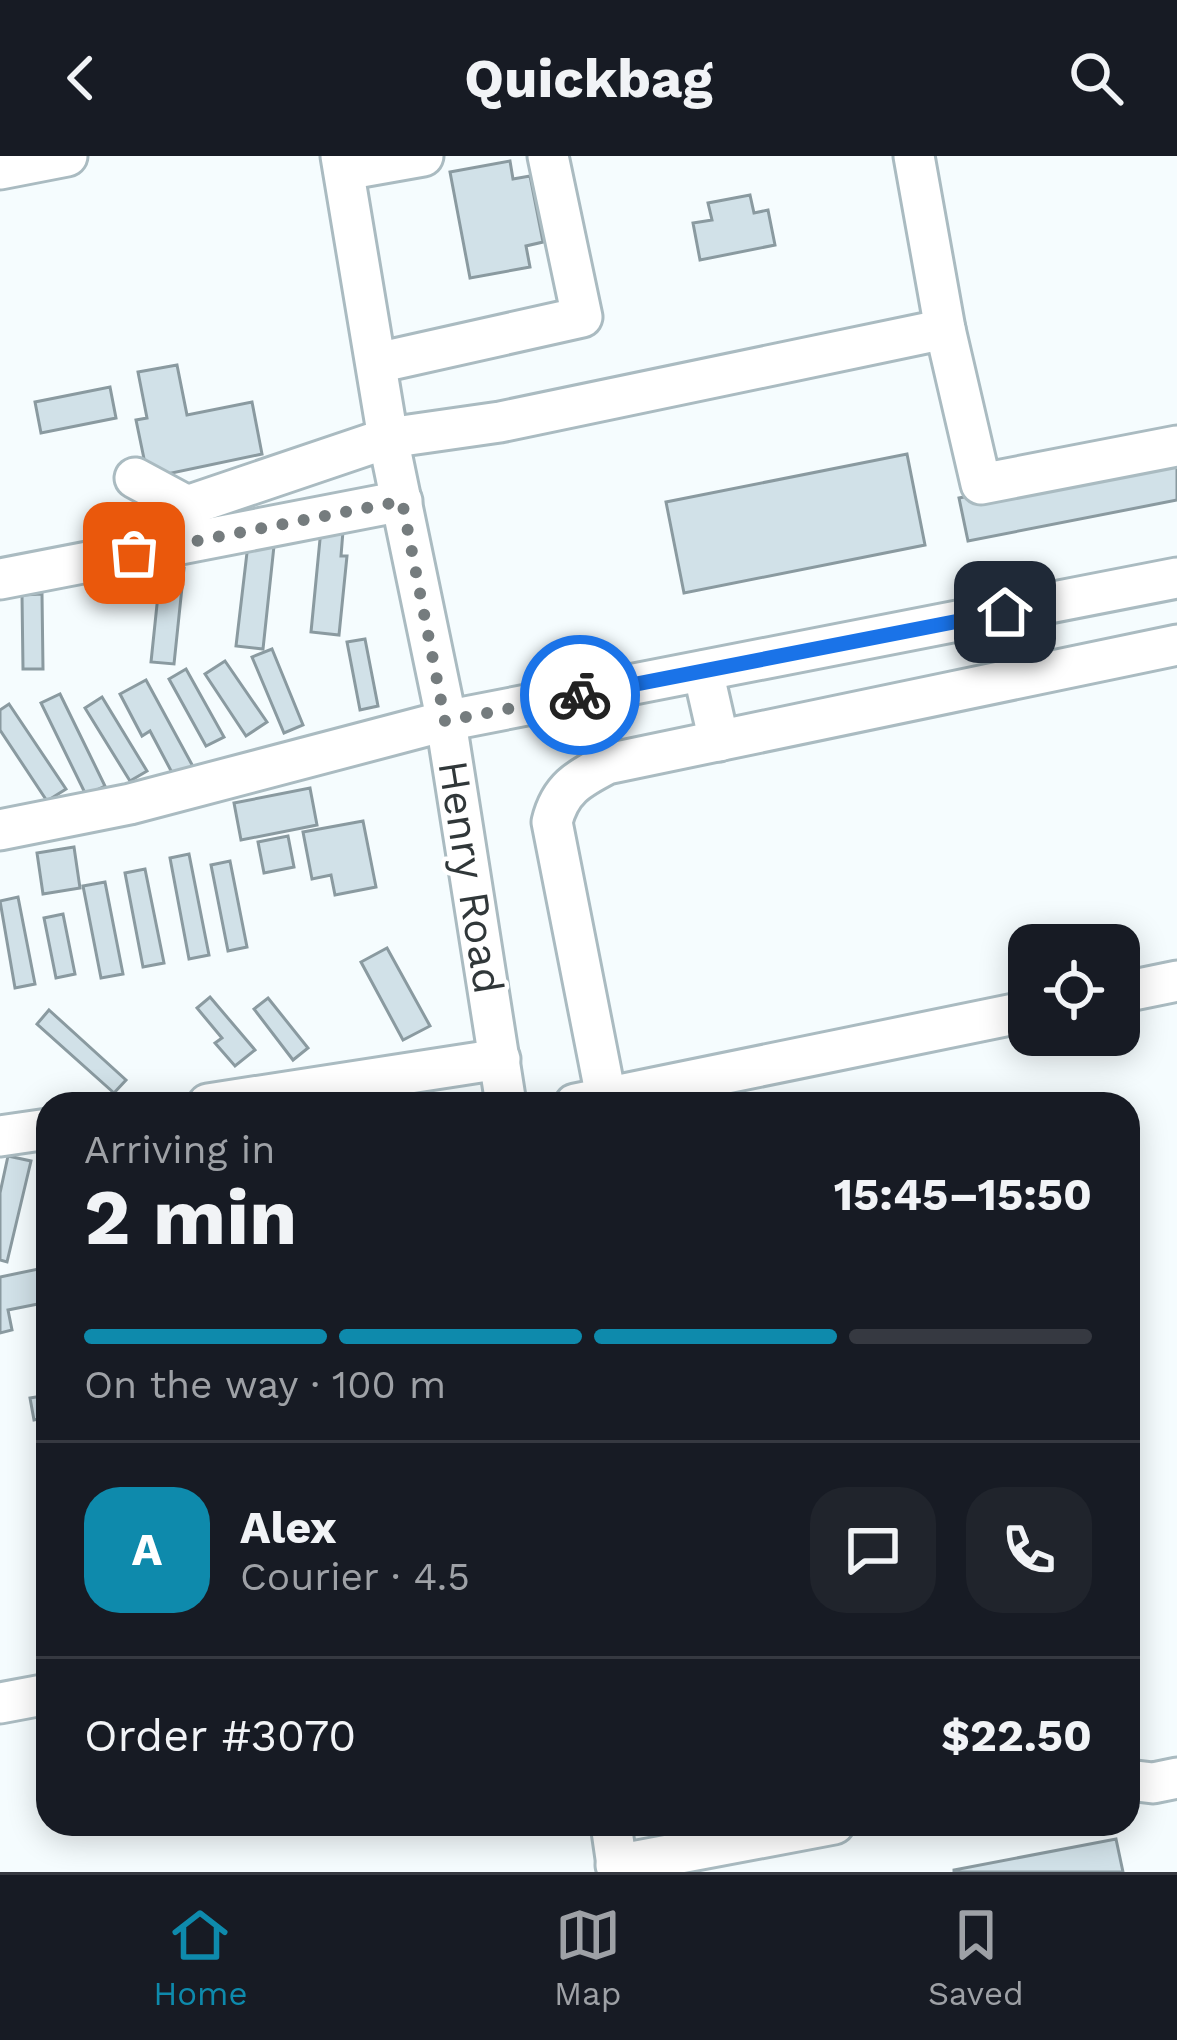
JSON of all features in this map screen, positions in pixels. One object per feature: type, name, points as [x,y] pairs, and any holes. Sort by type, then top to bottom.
[{"type":"street","points":[[0,170],[67,156]]},
{"type":"street","points":[[342,163],[423,156]]},
{"type":"street","points":[[377,363],[582,317],[548,156]]},
{"type":"street","points":[[914,156],[945,328],[981,484],[1177,446]]},
{"type":"street","name":"Henry Road","points":[[342,163],[388,438],[445,721],[504,1092]]},
{"type":"street","points":[[135,478],[187,506],[388,438],[500,422],[945,328]]},
{"type":"street","points":[[0,579],[402,501]]},
{"type":"street","points":[[0,830],[130,804],[445,721],[1177,578]]},
{"type":"street","points":[[589,1092],[552,822],[557,801],[574,781],[607,764],[1177,646]]},
{"type":"street","points":[[704,671],[719,740]]},
{"type":"street","points":[[1140,989],[1177,981]]},
{"type":"street","points":[[634,1092],[1008,1015]]},
{"type":"street","points":[[286,1092],[500,1059]]},
{"type":"street","points":[[0,1136],[36,1131]]},
{"type":"street","points":[[0,1703],[36,1696]]},
{"type":"street","points":[[1140,1781],[1177,1778]]},
{"type":"street","points":[[613,1836],[617,1868],[775,1836]]},
{"type":"building","points":[[510,161],[513,179],[530,176],[543,242],[526,246],[530,267],[470,278],[450,172]]},
{"type":"building","points":[[750,195],[754,213],[768,210],[775,245],[700,260],[693,223],[712,220],[708,203]]},
{"type":"building","points":[[177,365],[187,415],[252,402],[262,454],[148,478],[136,420],[147,418],[138,372]]},
{"type":"building","points":[[110,387],[116,418],[41,433],[35,402]]},
{"type":"building","points":[[907,454],[925,545],[684,593],[666,502]]},
{"type":"building","points":[[1177,455],[1177,500],[968,541],[959,498]]},
{"type":"building","points":[[321,529],[343,531],[341,556],[347,556],[339,635],[311,632]]},
{"type":"building","points":[[248,544],[274,546],[263,649],[236,646]]},
{"type":"building","points":[[161,566],[184,568],[174,664],[151,662]]},
{"type":"building","points":[[42,594],[43,669],[23,669],[22,595]]},
{"type":"building","points":[[365,639],[378,706],[360,710],[347,642]]},
{"type":"building","points":[[272,649],[303,725],[284,733],[252,657]]},
{"type":"building","points":[[225,661],[267,722],[246,736],[205,674]]},
{"type":"building","points":[[186,669],[224,737],[206,746],[169,679]]},
{"type":"building","points":[[146,680],[196,772],[177,782],[150,731],[142,736],[120,694]]},
{"type":"building","points":[[60,694],[105,786],[86,795],[41,703]]},
{"type":"building","points":[[102,697],[147,771],[130,781],[85,708]]},
{"type":"building","points":[[9,704],[66,789],[47,801],[0,730],[0,710]]},
{"type":"building","points":[[310,788],[317,825],[241,840],[234,803]]},
{"type":"building","points":[[363,821],[376,887],[335,895],[331,875],[312,879],[303,832]]},
{"type":"building","points":[[288,836],[294,867],[264,873],[258,842]]},
{"type":"building","points":[[74,847],[80,888],[43,894],[37,853]]},
{"type":"building","points":[[189,854],[209,955],[189,959],[170,858]]},
{"type":"building","points":[[230,861],[247,947],[228,951],[211,865]]},
{"type":"building","points":[[145,869],[164,963],[143,967],[125,873]]},
{"type":"building","points":[[105,882],[123,974],[101,978],[83,886]]},
{"type":"building","points":[[18,897],[35,984],[15,988],[0,901]]},
{"type":"building","points":[[63,914],[75,974],[56,978],[44,918]]},
{"type":"building","points":[[387,948],[430,1026],[403,1040],[361,962]]},
{"type":"building","points":[[210,997],[255,1050],[235,1066],[215,1043],[222,1038],[197,1008]]},
{"type":"building","points":[[268,998],[308,1048],[293,1060],[254,1009]]},
{"type":"building","points":[[49,1010],[126,1080],[113,1092],[37,1024]]},
{"type":"building","points":[[8,1156],[31,1161],[7,1262],[0,1260],[0,1193]]},
{"type":"building","points":[[36,1270],[36,1304],[8,1310],[12,1330],[0,1333],[0,1277]]},
{"type":"building","points":[[36,1397],[36,1420],[34,1420],[30,1398]]},
{"type":"building","points":[[1116,1839],[1123,1872],[954,1872],[954,1870]]},
{"type":"way so far","points":[[134,553],[402,501],[445,721],[580,695]]},
{"type":"route","points":[[580,695],[1005,612]]}]
